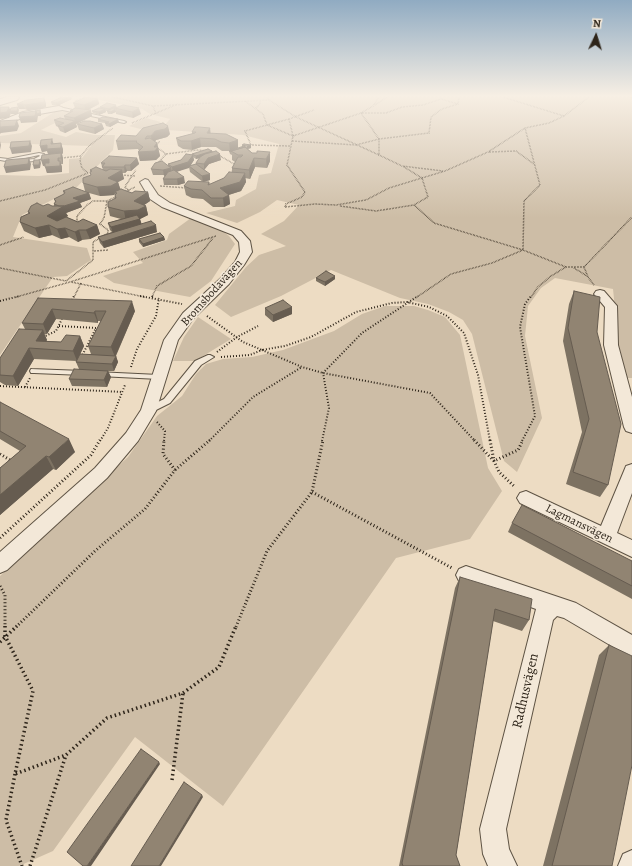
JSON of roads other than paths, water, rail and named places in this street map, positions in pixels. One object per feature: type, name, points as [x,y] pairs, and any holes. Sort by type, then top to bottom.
[{"type":"street","name":"Bromsbodavägen","points":[[0,564],[102,473],[132,437],[148,411],[171,340],[188,316],[225,281],[240,263],[246,252],[244,241],[233,231],[166,205],[154,197],[139,179]]},
{"type":"street","points":[[600,294],[611,306],[612,345],[632,427]]},
{"type":"street","points":[[606,537],[632,471]]},
{"type":"street","name":"Lagmansvägen","points":[[526,498],[632,550]]},
{"type":"street","points":[[466,576],[569,610],[632,648]]},
{"type":"street","name":"Radhusvägen","points":[[504,866],[496,854],[493,829],[544,616],[553,605]]},
{"type":"lane","points":[[0,159],[14,162],[35,160],[40,158],[42,155],[32,155],[8,160]]},
{"type":"lane","points":[[148,411],[167,402],[198,363],[210,357]]},
{"type":"lane","points":[[34,371],[159,377]]}]
